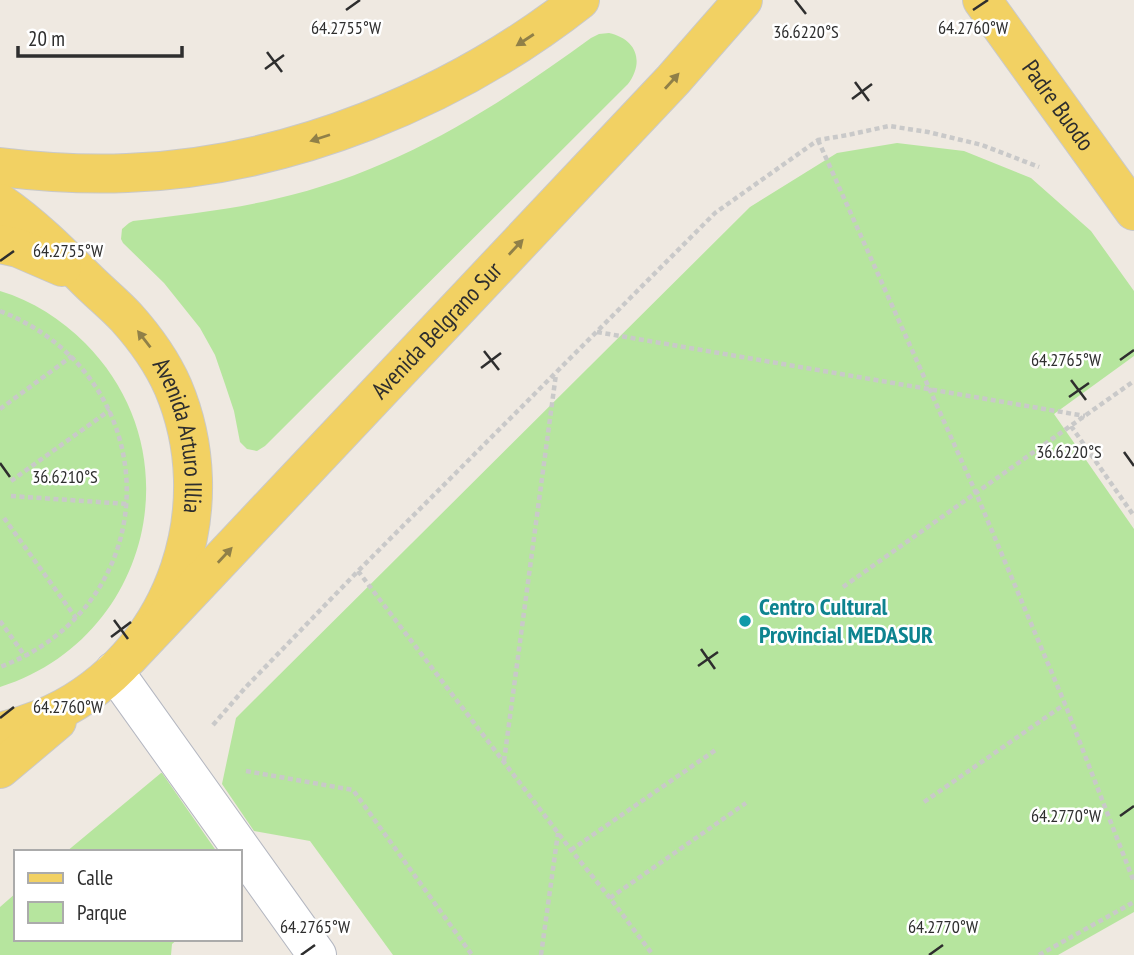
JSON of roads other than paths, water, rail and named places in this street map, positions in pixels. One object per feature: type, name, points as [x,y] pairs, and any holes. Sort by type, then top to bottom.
[{"type":"main road","points":[[6,161],[72,174],[129,173],[184,168],[292,147],[379,117],[425,97],[494,60],[580,0]]},
{"type":"main road","name":"Avenida Belgrano Sur","points":[[113,672],[666,87],[743,0]]},
{"type":"main road","name":"Padre Buodo","points":[[982,0],[1134,211]]},
{"type":"main road","points":[[2,216],[129,173]]},
{"type":"main road","name":"Avenida Arturo Illia","points":[[0,732],[28,724],[65,708],[113,672],[153,626],[172,591],[186,552],[193,511],[193,468],[186,426],[173,386],[151,349],[125,316],[53,246],[2,216]]},
{"type":"main road","points":[[0,769],[113,672]]},
{"type":"lane","points":[[113,672],[241,850]]},
{"type":"lane","points":[[242,851],[317,955]]},
{"type":"place","name":"Centro Cultural Provincial MEDASUR","points":[[745,621]]}]
